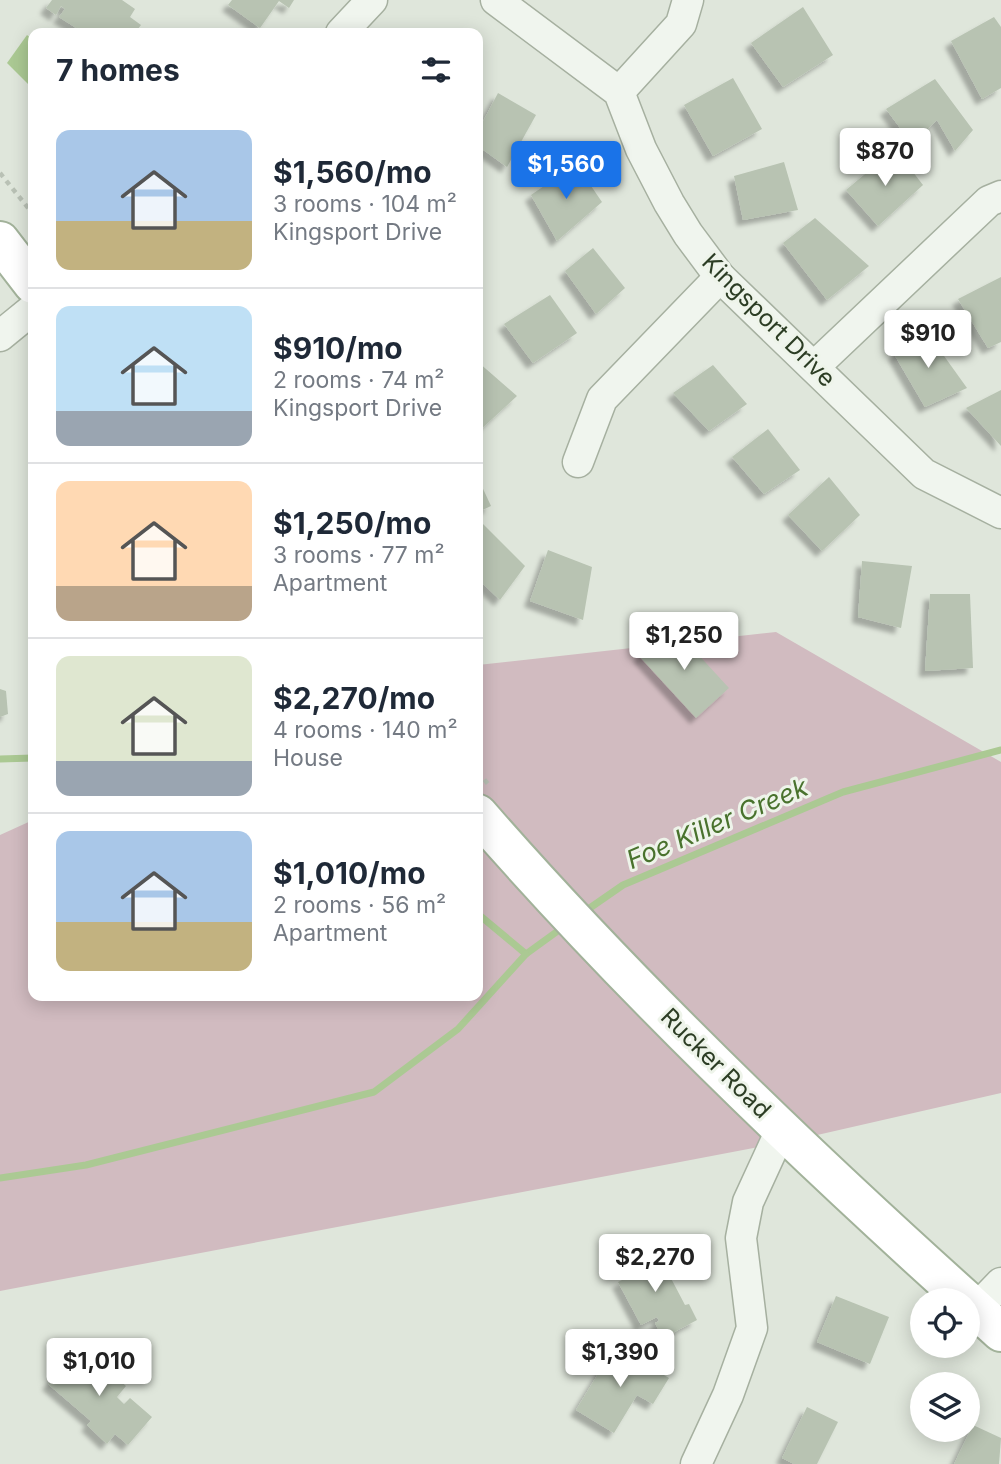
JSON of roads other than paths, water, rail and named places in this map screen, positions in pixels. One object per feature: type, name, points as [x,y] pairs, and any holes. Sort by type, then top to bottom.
[{"type":"main road","points":[[0,241],[28,277]]},
{"type":"main road","name":"Rucker Road","points":[[483,819],[606,951],[782,1128],[982,1305]]},
{"type":"street","points":[[346,28],[372,0]]},
{"type":"street","points":[[496,0],[619,92],[681,24],[688,0]]},
{"type":"street","name":"Kingsport Drive","points":[[619,92],[640,149],[669,203],[720,277],[924,474],[1001,513]]},
{"type":"street","points":[[815,366],[989,201],[1001,196]]},
{"type":"street","points":[[579,462],[602,399],[720,277]]},
{"type":"street","points":[[0,336],[28,313]]},
{"type":"street","points":[[696,1464],[728,1395],[752,1328],[741,1238],[748,1202],[782,1128]]},
{"type":"waterway","name":"Foe Killer Creek","points":[[584,912],[623,885],[843,792],[1001,750]]},
{"type":"waterway","name":"Foe Killer Creek","points":[[0,759],[28,758]]},
{"type":"waterway","name":"Foe Killer Creek","points":[[483,918],[526,954],[566,925]]},
{"type":"waterway","points":[[0,1178],[86,1165],[374,1092],[458,1029],[526,954]]}]
